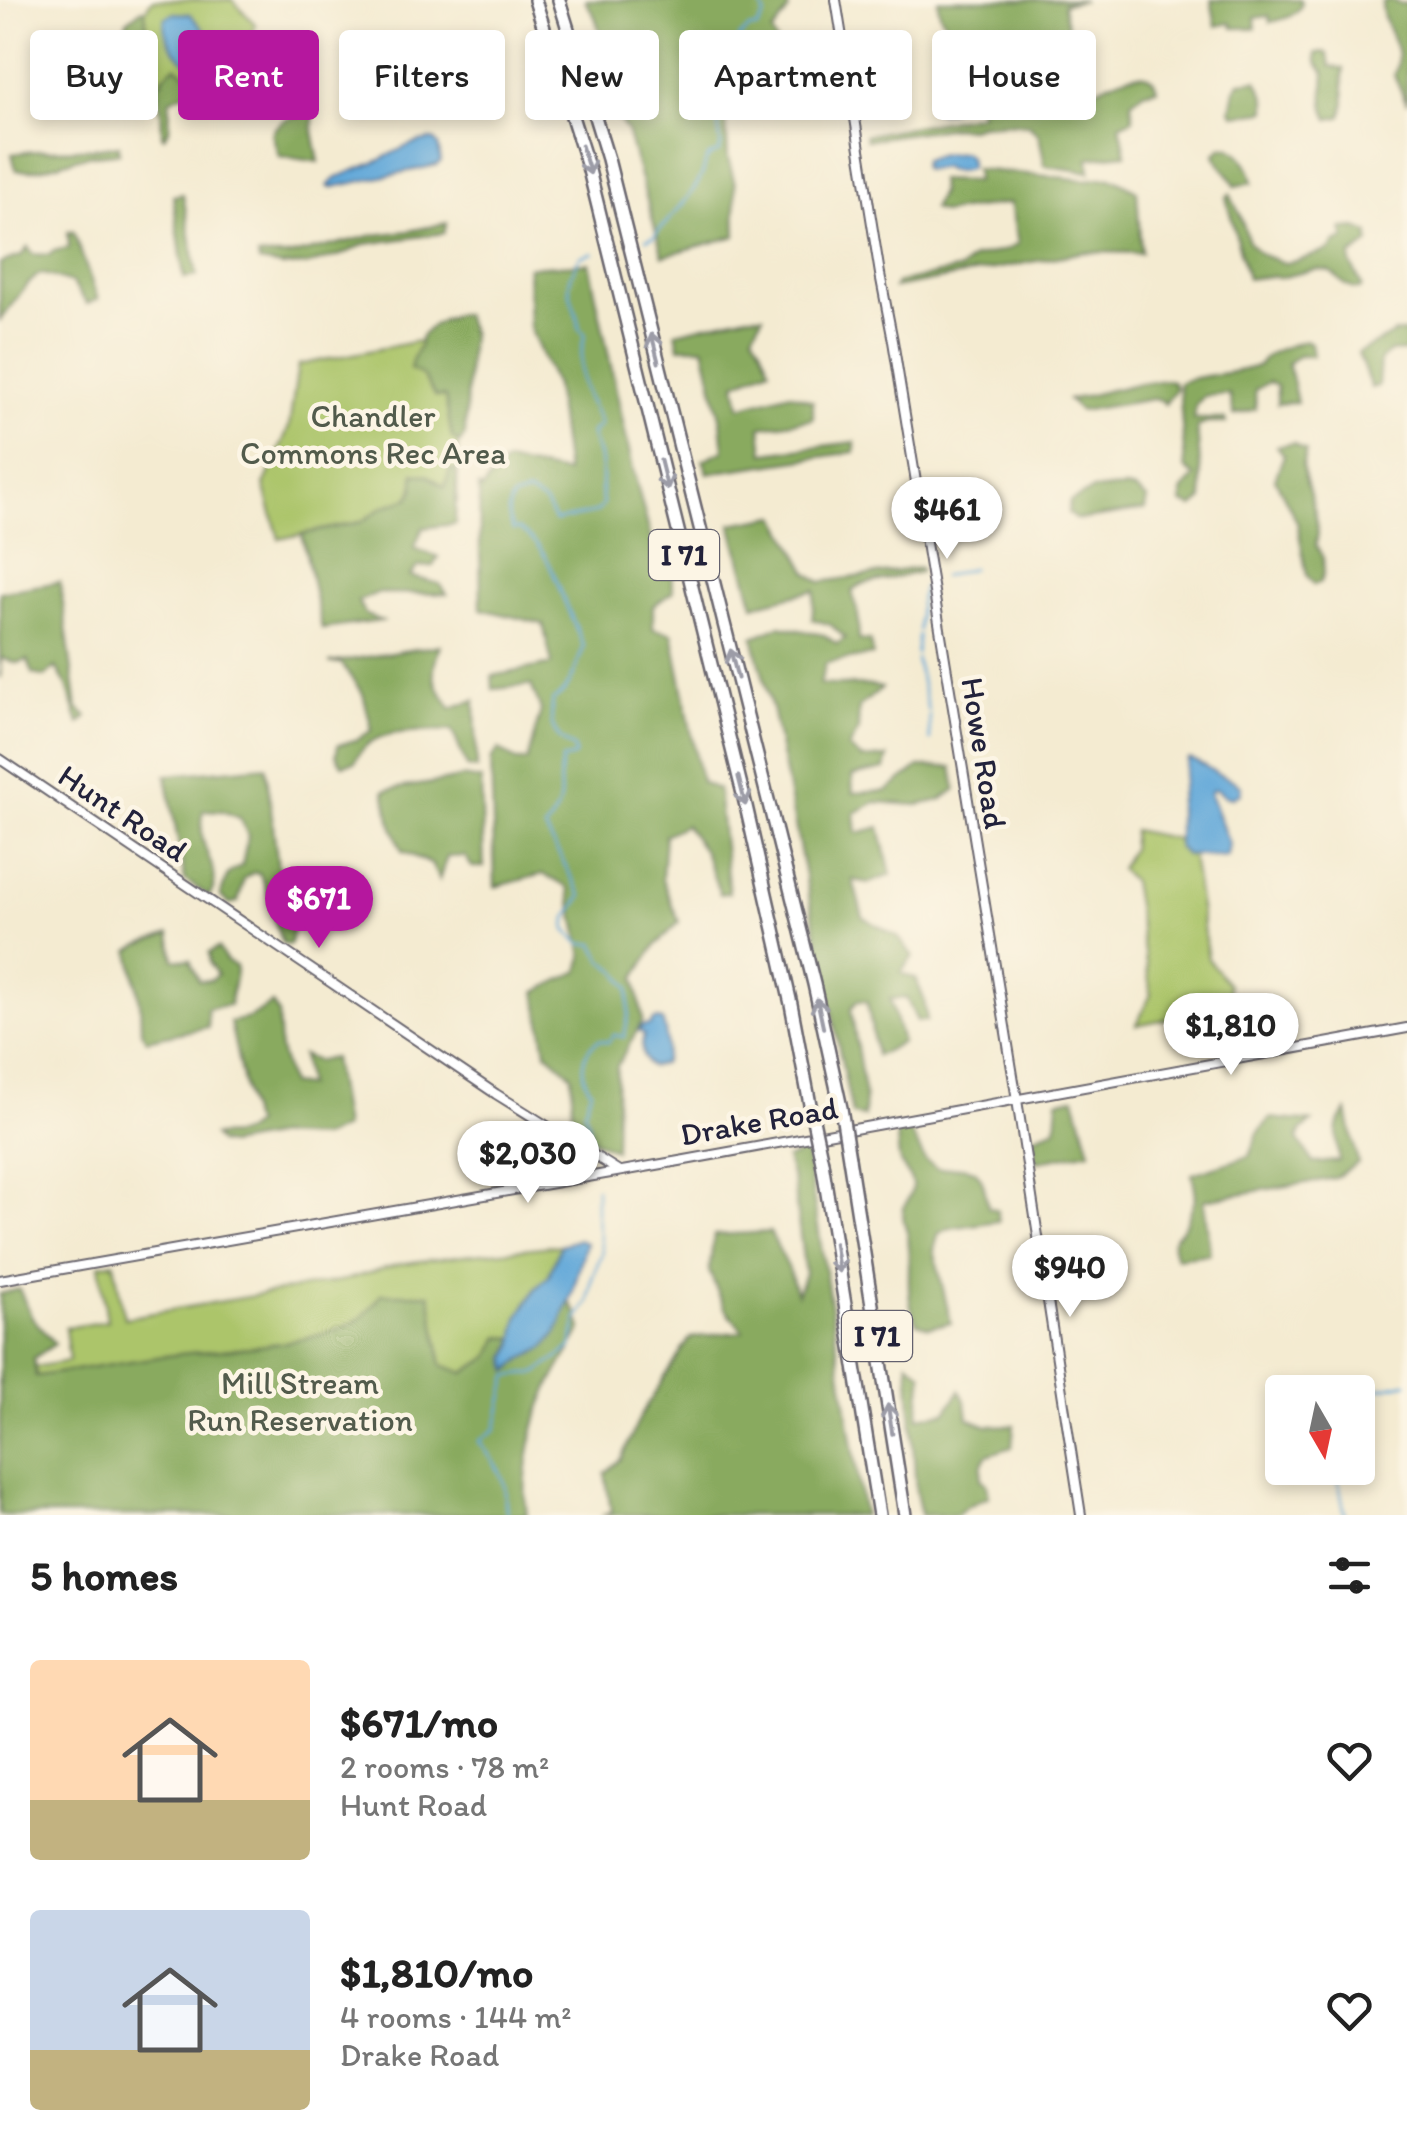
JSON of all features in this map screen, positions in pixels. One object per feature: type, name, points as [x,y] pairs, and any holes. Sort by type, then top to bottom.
[{"type":"highway","name":"I 71","points":[[535,0],[589,170],[791,1004],[822,1162],[879,1515]]},
{"type":"highway","name":"I 71","points":[[558,0],[608,159],[814,984],[841,1108],[906,1515]]},
{"type":"street","name":"Howe Road","points":[[836,0],[1017,1100],[1080,1515]]},
{"type":"street","name":"Hunt Road","points":[[0,760],[496,1094],[620,1171]]},
{"type":"street","name":"Drake Road","points":[[0,1280],[1407,1028]]},
{"type":"green space","points":[[152,0],[232,0],[256,25],[254,30],[178,30],[178,82],[158,85],[158,30],[130,30]]},
{"type":"green space","points":[[585,0],[785,0],[789,10],[774,30],[679,30],[679,120],[726,120],[728,158],[735,184],[736,236],[663,256],[627,131],[619,120],[659,120],[659,30],[599,30]]},
{"type":"green space","points":[[938,0],[1084,0],[1063,4],[1068,30],[951,30],[940,13]]},
{"type":"green space","points":[[1211,0],[1301,0],[1302,4],[1284,18],[1270,22],[1269,16],[1255,18],[1256,28],[1233,28],[1231,23],[1216,26]]},
{"type":"green space","points":[[1382,2],[1407,3],[1407,104],[1394,75],[1396,45],[1383,12]]},
{"type":"green space","points":[[145,10],[146,30],[125,30],[127,21]]},
{"type":"green space","points":[[1324,52],[1330,66],[1344,69],[1344,110],[1341,117],[1329,119],[1324,101],[1325,73],[1316,56]]},
{"type":"green space","points":[[175,66],[178,68],[178,96],[170,100],[169,130],[164,137],[158,86]]},
{"type":"green space","points":[[1145,75],[1157,89],[1143,92],[1131,102],[1133,119],[1120,125],[1126,154],[1089,158],[1090,172],[1045,166],[1039,135],[1029,125],[953,127],[866,140],[865,135],[947,120],[1096,120],[1096,90],[1110,82]]},
{"type":"green space","points":[[1257,80],[1266,98],[1266,111],[1235,115],[1231,110],[1235,89],[1240,82]]},
{"type":"green space","points":[[287,120],[313,120],[319,162],[279,156],[272,134]]},
{"type":"green space","points":[[119,145],[119,153],[32,170],[16,170],[12,154],[92,148]]},
{"type":"green space","points":[[1229,147],[1245,161],[1253,182],[1235,186],[1219,163],[1215,154]]},
{"type":"green space","points":[[975,169],[1118,180],[1137,191],[1141,253],[1084,252],[894,288],[896,283],[961,269],[973,258],[1018,244],[1010,203],[942,213],[932,209],[940,192],[939,180],[976,181]]},
{"type":"green space","points":[[183,194],[197,276],[184,278],[173,196]]},
{"type":"green space","points":[[1230,194],[1249,242],[1258,252],[1284,263],[1330,250],[1345,239],[1342,229],[1357,228],[1369,233],[1369,243],[1351,256],[1360,289],[1344,284],[1330,271],[1317,269],[1279,278],[1247,279],[1226,197]]},
{"type":"green space","points":[[447,223],[444,233],[365,244],[307,265],[259,262],[258,256],[288,256],[374,235]]},
{"type":"green space","points":[[73,231],[98,299],[87,304],[72,283],[39,274],[0,320],[0,263],[21,256],[28,247],[32,254],[50,255],[69,248],[68,232]]},
{"type":"green space","points":[[589,263],[652,542],[672,564],[673,592],[653,606],[653,629],[672,633],[701,782],[718,789],[729,893],[720,894],[704,851],[685,825],[665,835],[662,879],[679,922],[655,946],[635,978],[643,1020],[617,1066],[615,1150],[572,1130],[572,1075],[546,1052],[536,992],[579,971],[583,956],[568,888],[543,874],[495,887],[491,760],[499,749],[516,761],[527,761],[541,710],[531,685],[493,689],[492,676],[552,664],[543,624],[481,609],[479,487],[483,489],[506,462],[566,473],[555,386],[530,328],[528,267]]},
{"type":"green space","points":[[456,314],[464,315],[471,335],[465,435],[460,443],[452,438],[445,397],[435,396],[422,375],[410,369],[421,336]]},
{"type":"green space","points":[[747,315],[763,315],[753,334],[770,368],[736,383],[740,407],[790,393],[813,401],[813,419],[761,427],[764,453],[855,442],[855,452],[708,473],[703,460],[724,450],[704,347],[679,347],[676,332]]},
{"type":"green space","points":[[1407,332],[1407,351],[1390,352],[1380,360],[1378,386],[1371,388],[1358,353],[1395,333]]},
{"type":"green space","name":"Chandler Commons Rec Area","points":[[459,333],[457,502],[279,539],[264,485],[289,427],[298,365]]},
{"type":"green space","points":[[1306,340],[1311,343],[1313,356],[1298,356],[1288,363],[1297,402],[1277,404],[1277,386],[1269,382],[1255,390],[1256,409],[1234,415],[1229,394],[1204,396],[1196,405],[1194,419],[1225,419],[1226,423],[1197,427],[1203,499],[1193,507],[1182,503],[1182,491],[1195,477],[1185,468],[1179,383],[1259,365],[1273,352]]},
{"type":"green space","points":[[1166,380],[1176,388],[1165,404],[1153,399],[1080,411],[1068,400],[1136,384]]},
{"type":"green space","points":[[1293,443],[1306,451],[1302,466],[1316,516],[1316,545],[1323,558],[1321,582],[1314,585],[1307,576],[1297,522],[1275,479],[1284,455],[1277,446]]},
{"type":"green space","points":[[450,469],[457,471],[455,524],[423,528],[414,548],[438,557],[433,566],[418,567],[410,576],[440,584],[447,594],[377,593],[358,601],[366,615],[381,621],[322,629],[302,534],[361,522],[383,507],[409,498],[414,489],[414,473],[429,476],[445,487]]},
{"type":"green space","points":[[1126,488],[1147,499],[1145,510],[1085,519],[1075,519],[1068,513],[1070,502],[1093,490]]},
{"type":"green space","points":[[777,516],[808,573],[821,582],[919,568],[920,572],[860,585],[852,591],[859,640],[870,641],[873,655],[826,663],[820,684],[882,688],[859,707],[858,731],[849,748],[862,759],[888,757],[885,769],[852,776],[853,793],[887,791],[919,767],[952,767],[956,789],[941,800],[918,805],[876,802],[855,813],[857,833],[880,827],[891,875],[869,883],[853,880],[863,917],[898,937],[913,956],[901,973],[916,979],[927,1021],[917,1021],[906,998],[890,999],[902,1042],[876,1056],[867,1001],[857,1001],[851,1009],[865,1097],[864,1117],[852,1115],[773,713],[753,637],[780,626],[824,635],[837,644],[845,638],[831,625],[812,619],[815,590],[754,605],[731,524]]},
{"type":"green space","points":[[60,582],[77,708],[87,717],[79,724],[67,686],[56,667],[45,677],[33,674],[28,660],[17,663],[1,658],[0,679],[0,592]]},
{"type":"green space","points":[[440,645],[435,679],[451,708],[475,700],[477,769],[467,767],[452,730],[383,736],[362,750],[355,762],[342,765],[336,755],[338,745],[372,730],[363,694],[341,663],[329,663]]},
{"type":"green space","points":[[266,766],[278,867],[293,872],[300,888],[292,898],[293,928],[287,945],[282,943],[259,873],[244,879],[238,902],[229,904],[220,896],[228,874],[242,865],[248,836],[240,818],[222,811],[203,810],[203,843],[214,874],[213,889],[209,896],[185,880],[166,775]]},
{"type":"green space","points":[[462,777],[481,780],[484,867],[472,867],[465,856],[447,857],[439,880],[431,864],[402,851],[384,791]]},
{"type":"green space","points":[[1133,830],[1177,839],[1178,847],[1192,856],[1208,959],[1228,984],[1231,1006],[1136,1025],[1151,994],[1132,881],[1120,869],[1131,849]]},
{"type":"green space","points":[[170,934],[174,959],[190,960],[199,981],[217,975],[209,953],[218,948],[227,962],[236,966],[230,1005],[207,1008],[208,1027],[146,1040],[141,1031],[130,951]]},
{"type":"green space","points":[[272,1004],[278,1013],[280,1050],[290,1084],[307,1086],[302,1055],[317,1061],[333,1058],[344,1128],[322,1138],[278,1136],[228,1145],[218,1143],[213,1136],[241,1134],[254,1124],[230,1022],[249,1018]]},
{"type":"green space","points":[[1075,1097],[1090,1151],[1036,1162],[1033,1137],[1056,1128],[1058,1100]]},
{"type":"green space","points":[[1347,1111],[1358,1163],[1335,1178],[1204,1200],[1210,1254],[1176,1258],[1173,1241],[1195,1199],[1192,1174],[1249,1156],[1258,1133],[1271,1118],[1312,1122],[1298,1139],[1313,1163],[1339,1161],[1338,1128]]},
{"type":"green space","points":[[909,1129],[925,1160],[938,1169],[969,1168],[980,1176],[988,1207],[997,1210],[999,1221],[939,1233],[934,1250],[951,1323],[929,1327],[917,1323],[909,1292],[909,1248],[903,1214],[912,1185],[901,1165],[897,1134]]},
{"type":"green space","points":[[806,1151],[864,1515],[604,1515],[611,1511],[605,1473],[621,1459],[642,1413],[690,1338],[743,1331],[724,1307],[709,1271],[714,1235],[770,1232],[797,1294],[805,1274],[793,1182],[786,1159]]},
{"type":"green space","name":"Mill Stream Run Reservation","points":[[561,1245],[548,1277],[536,1288],[518,1318],[515,1338],[500,1338],[489,1357],[465,1373],[0,1515],[0,1373],[69,1361],[65,1328],[107,1321],[99,1265],[114,1262],[124,1318],[345,1280],[399,1264]]},
{"type":"green space","name":"Mill Stream Run Reservation","points":[[19,1289],[32,1317],[55,1344],[34,1358],[36,1376],[306,1338],[353,1323],[381,1294],[430,1294],[442,1365],[464,1373],[489,1357],[500,1337],[515,1338],[507,1358],[521,1358],[541,1350],[555,1334],[569,1301],[582,1329],[549,1387],[537,1419],[526,1474],[527,1515],[0,1515],[0,1294]]},
{"type":"green space","points":[[908,1362],[923,1374],[918,1417],[946,1412],[960,1390],[968,1418],[988,1426],[1014,1425],[1012,1447],[987,1455],[982,1464],[981,1479],[987,1484],[989,1496],[956,1515],[921,1515],[916,1492]]},
{"type":"water","points":[[174,13],[190,14],[204,30],[178,30],[178,55],[165,31],[165,18]]},
{"type":"water","points":[[429,140],[438,145],[441,161],[437,165],[328,186],[344,174]]},
{"type":"water","points":[[962,152],[970,162],[964,170],[922,167],[923,160]]},
{"type":"water","points":[[1188,759],[1241,786],[1240,793],[1231,798],[1217,789],[1210,794],[1229,844],[1227,857],[1186,855],[1178,847],[1178,805]]},
{"type":"water","points":[[658,1019],[665,1030],[666,1054],[663,1064],[651,1067],[642,1051],[644,1034],[639,1031]]},
{"type":"water","points":[[579,1239],[586,1243],[556,1334],[543,1349],[522,1359],[509,1371],[507,1358],[518,1318],[536,1288],[548,1277],[561,1245]]},
{"type":"waterway","points":[[646,239],[653,237],[679,208],[701,177],[707,159],[719,152],[720,91],[739,64],[739,37],[750,28],[757,28],[765,15],[760,0]]},
{"type":"waterway","points":[[591,1143],[584,1111],[591,1090],[584,1077],[583,1063],[588,1050],[599,1040],[608,1042],[614,1035],[624,1037],[629,988],[617,971],[603,961],[594,944],[581,944],[566,930],[567,918],[582,896],[545,829],[560,801],[562,760],[575,756],[574,748],[560,739],[553,728],[552,708],[553,700],[569,684],[584,647],[548,561],[528,536],[513,530],[508,514],[513,498],[528,493],[545,503],[555,521],[597,512],[603,504],[601,465],[591,433],[600,425],[584,387],[581,364],[585,334],[579,328],[569,288],[580,257],[593,253]]},
{"type":"waterway","points":[[942,577],[972,568]]},
{"type":"waterway","points":[[918,630],[924,586]]},
{"type":"waterway","points":[[916,654],[918,635]]},
{"type":"waterway","points":[[916,659],[928,711]]},
{"type":"waterway","points":[[929,715],[930,740]]},
{"type":"waterway","points":[[508,1515],[502,1476],[479,1441],[496,1429],[508,1376],[537,1373],[572,1347],[577,1319],[588,1302],[602,1253],[596,1188]]},
{"type":"waterway","points":[[1375,1390],[1407,1383]]},
{"type":"waterway","points":[[1339,1485],[1345,1515]]}]
